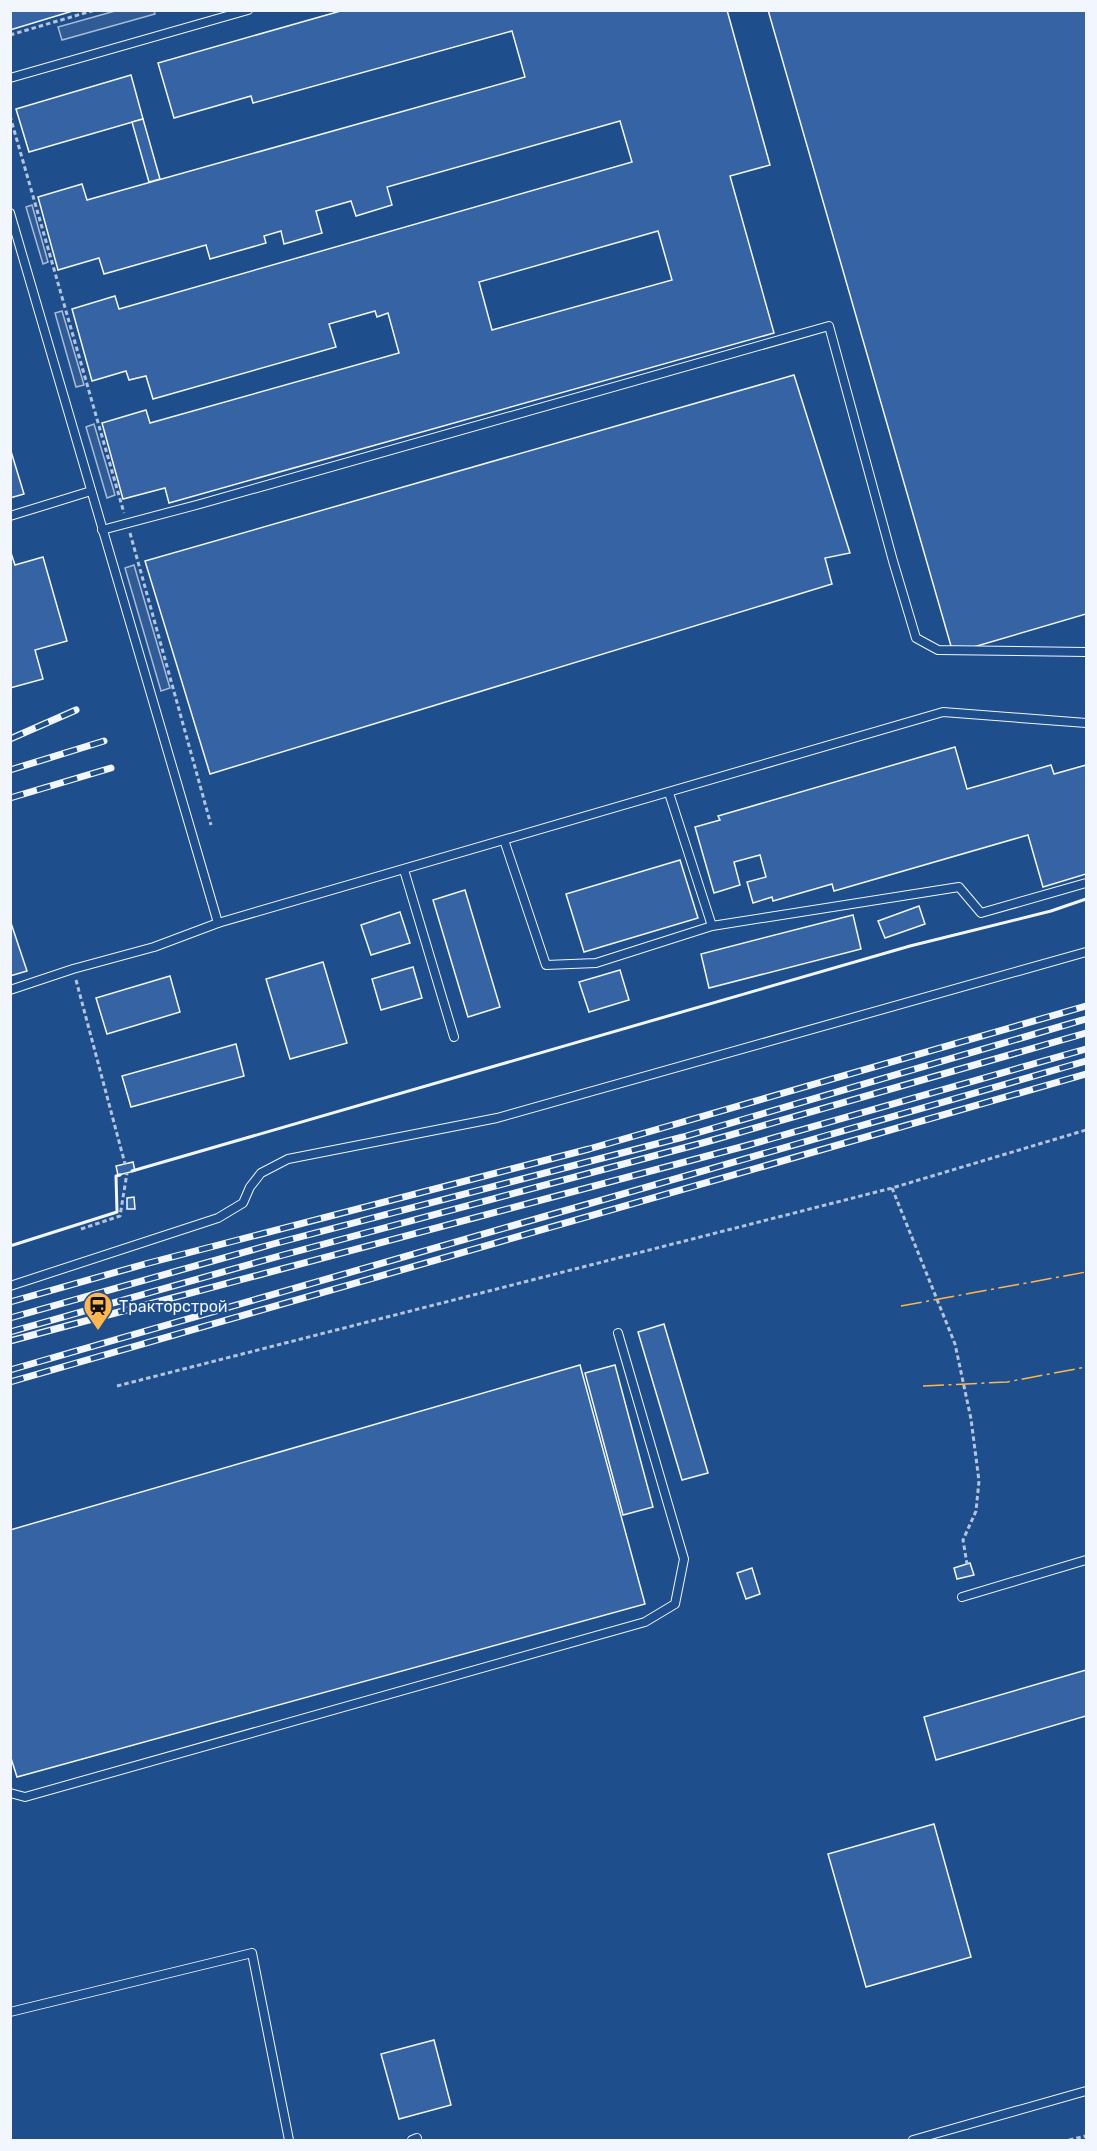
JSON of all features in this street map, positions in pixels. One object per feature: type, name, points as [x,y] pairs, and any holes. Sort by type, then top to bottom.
[{"type":"lane","points":[[10,78],[248,10]]},
{"type":"lane","points":[[10,213],[218,923]]},
{"type":"lane","points":[[102,530],[829,326],[916,638],[938,650],[1086,652]]},
{"type":"lane","points":[[10,516],[91,491]]},
{"type":"lane","points":[[10,990],[73,969],[154,947],[218,923],[943,712],[1086,723]]},
{"type":"lane","points":[[669,793],[712,926]]},
{"type":"lane","points":[[504,840],[546,965],[596,963],[712,926],[959,887],[981,913],[1086,883]]},
{"type":"lane","points":[[404,870],[454,1037]]},
{"type":"lane","points":[[10,1286],[218,1218],[243,1203],[250,1186],[261,1173],[288,1159],[497,1118],[1086,952]]},
{"type":"lane","points":[[10,1792],[26,1797],[645,1622],[675,1604],[684,1559],[618,1333]]},
{"type":"lane","points":[[962,1597],[1086,1560]]},
{"type":"lane","points":[[10,2012],[252,1953],[289,2140]]},
{"type":"lane","points":[[913,2140],[1086,2091]]},
{"type":"path","points":[[10,35],[95,10]]},
{"type":"path","points":[[10,116],[211,825]]},
{"type":"path","points":[[73,969],[125,1164]]},
{"type":"path","points":[[117,1386],[892,1188],[1086,1130]]},
{"type":"path","points":[[81,1229],[120,1216],[127,1173]]},
{"type":"path","points":[[892,1188],[955,1344],[971,1419],[979,1480],[976,1511],[963,1540],[967,1564]]},
{"type":"path","points":[[1069,2140],[1086,2136]]},
{"type":"shaded area","points":[[115,11],[154,11],[155,14],[62,40],[58,27]]},
{"type":"shaded area","points":[[32,205],[48,262],[43,264],[26,207]]},
{"type":"shaded area","points":[[62,311],[84,385],[76,387],[55,313]]},
{"type":"shaded area","points":[[94,424],[115,495],[107,498],[86,427]]},
{"type":"shaded area","points":[[134,565],[170,688],[161,691],[125,568]]},
{"type":"building","points":[[10,10],[76,10],[10,30]]},
{"type":"building","points":[[344,10],[727,10],[770,165],[730,176],[774,333],[169,503],[165,488],[123,499],[102,423],[146,410],[150,423],[399,353],[388,313],[377,317],[375,311],[329,324],[336,347],[153,399],[146,376],[129,380],[126,371],[92,381],[72,309],[115,296],[119,309],[632,162],[620,121],[387,187],[392,205],[356,216],[351,201],[316,211],[322,233],[284,244],[281,231],[264,236],[266,243],[210,259],[206,245],[104,274],[99,258],[58,270],[38,197],[82,184],[87,200],[525,77],[512,31],[253,103],[251,96],[174,118],[158,63]],"holes":[[[658,231],[672,280],[492,330],[479,282]]]},
{"type":"building","points":[[768,10],[1086,10],[1086,614],[953,653]]},
{"type":"building","points":[[131,75],[143,119],[29,152],[16,109]]},
{"type":"building","points":[[143,119],[160,179],[149,182],[132,122]]},
{"type":"building","points":[[794,375],[850,553],[825,558],[832,584],[210,774],[145,561]]},
{"type":"building","points":[[10,448],[24,494],[10,498]]},
{"type":"building","points":[[10,550],[15,565],[43,557],[67,641],[35,650],[43,679],[10,688]]},
{"type":"building","points":[[955,747],[967,789],[1051,765],[1054,774],[1086,765],[1086,874],[1043,887],[1028,835],[834,891],[832,884],[773,901],[772,897],[753,903],[747,882],[766,877],[760,855],[734,862],[740,885],[714,893],[695,827],[720,820],[718,816]]},
{"type":"building","points":[[680,860],[698,918],[584,952],[566,894]]},
{"type":"building","points":[[465,890],[500,1007],[468,1017],[433,900]]},
{"type":"building","points":[[919,906],[925,924],[885,938],[878,921]]},
{"type":"building","points":[[400,912],[410,943],[371,955],[361,925]]},
{"type":"building","points":[[853,915],[861,949],[709,988],[701,954]]},
{"type":"building","points":[[10,920],[27,971],[10,976]]},
{"type":"building","points":[[323,962],[347,1043],[290,1059],[266,979]]},
{"type":"building","points":[[413,967],[422,998],[381,1010],[372,979]]},
{"type":"building","points":[[620,970],[629,1000],[589,1012],[579,982]]},
{"type":"building","points":[[170,976],[180,1012],[107,1034],[96,998]]},
{"type":"building","points":[[236,1044],[244,1076],[131,1107],[122,1076]]},
{"type":"building","points":[[133,1162],[135,1171],[118,1175],[116,1166]]},
{"type":"building","points":[[134,1197],[135,1209],[127,1209],[127,1198]]},
{"type":"building","points":[[664,1324],[708,1473],[682,1480],[638,1332]]},
{"type":"building","points":[[580,1365],[645,1604],[17,1777],[10,1755],[10,1530]]},
{"type":"building","points":[[615,1365],[653,1507],[623,1515],[585,1373]]},
{"type":"building","points":[[970,1563],[974,1575],[957,1579],[954,1568]]},
{"type":"building","points":[[752,1568],[760,1594],[746,1599],[737,1573]]},
{"type":"building","points":[[1086,1670],[1086,1716],[936,1760],[924,1717]]},
{"type":"building","points":[[934,1824],[971,1957],[866,1987],[828,1854]]},
{"type":"building","points":[[434,2040],[451,2105],[399,2119],[381,2054]]},
{"type":"railway","points":[[10,739],[76,710]]},
{"type":"railway","points":[[10,770],[104,741]]},
{"type":"railway","points":[[10,798],[111,768]]},
{"type":"railway","points":[[10,1302],[145,1264],[589,1149],[1086,1006]]},
{"type":"railway","points":[[10,1318],[273,1244],[683,1137],[1086,1019]]},
{"type":"railway","points":[[10,1332],[283,1255],[706,1142],[1086,1033]]},
{"type":"railway","points":[[10,1341],[745,1146],[1086,1049]]},
{"type":"railway","points":[[10,1370],[1086,1061]]},
{"type":"railway","points":[[10,1382],[1086,1074]]},
{"type":"wall","points":[[132,1171],[910,946],[1051,911],[1086,899]]},
{"type":"wall","points":[[10,1246],[117,1212],[116,1176],[120,1175]]},
{"type":"power","points":[[901,1306],[1086,1272]]},
{"type":"power","points":[[923,1386],[1007,1382],[1086,1367]]},
{"type":"place","name":"Тракторстрой","points":[[98,1332]]}]
